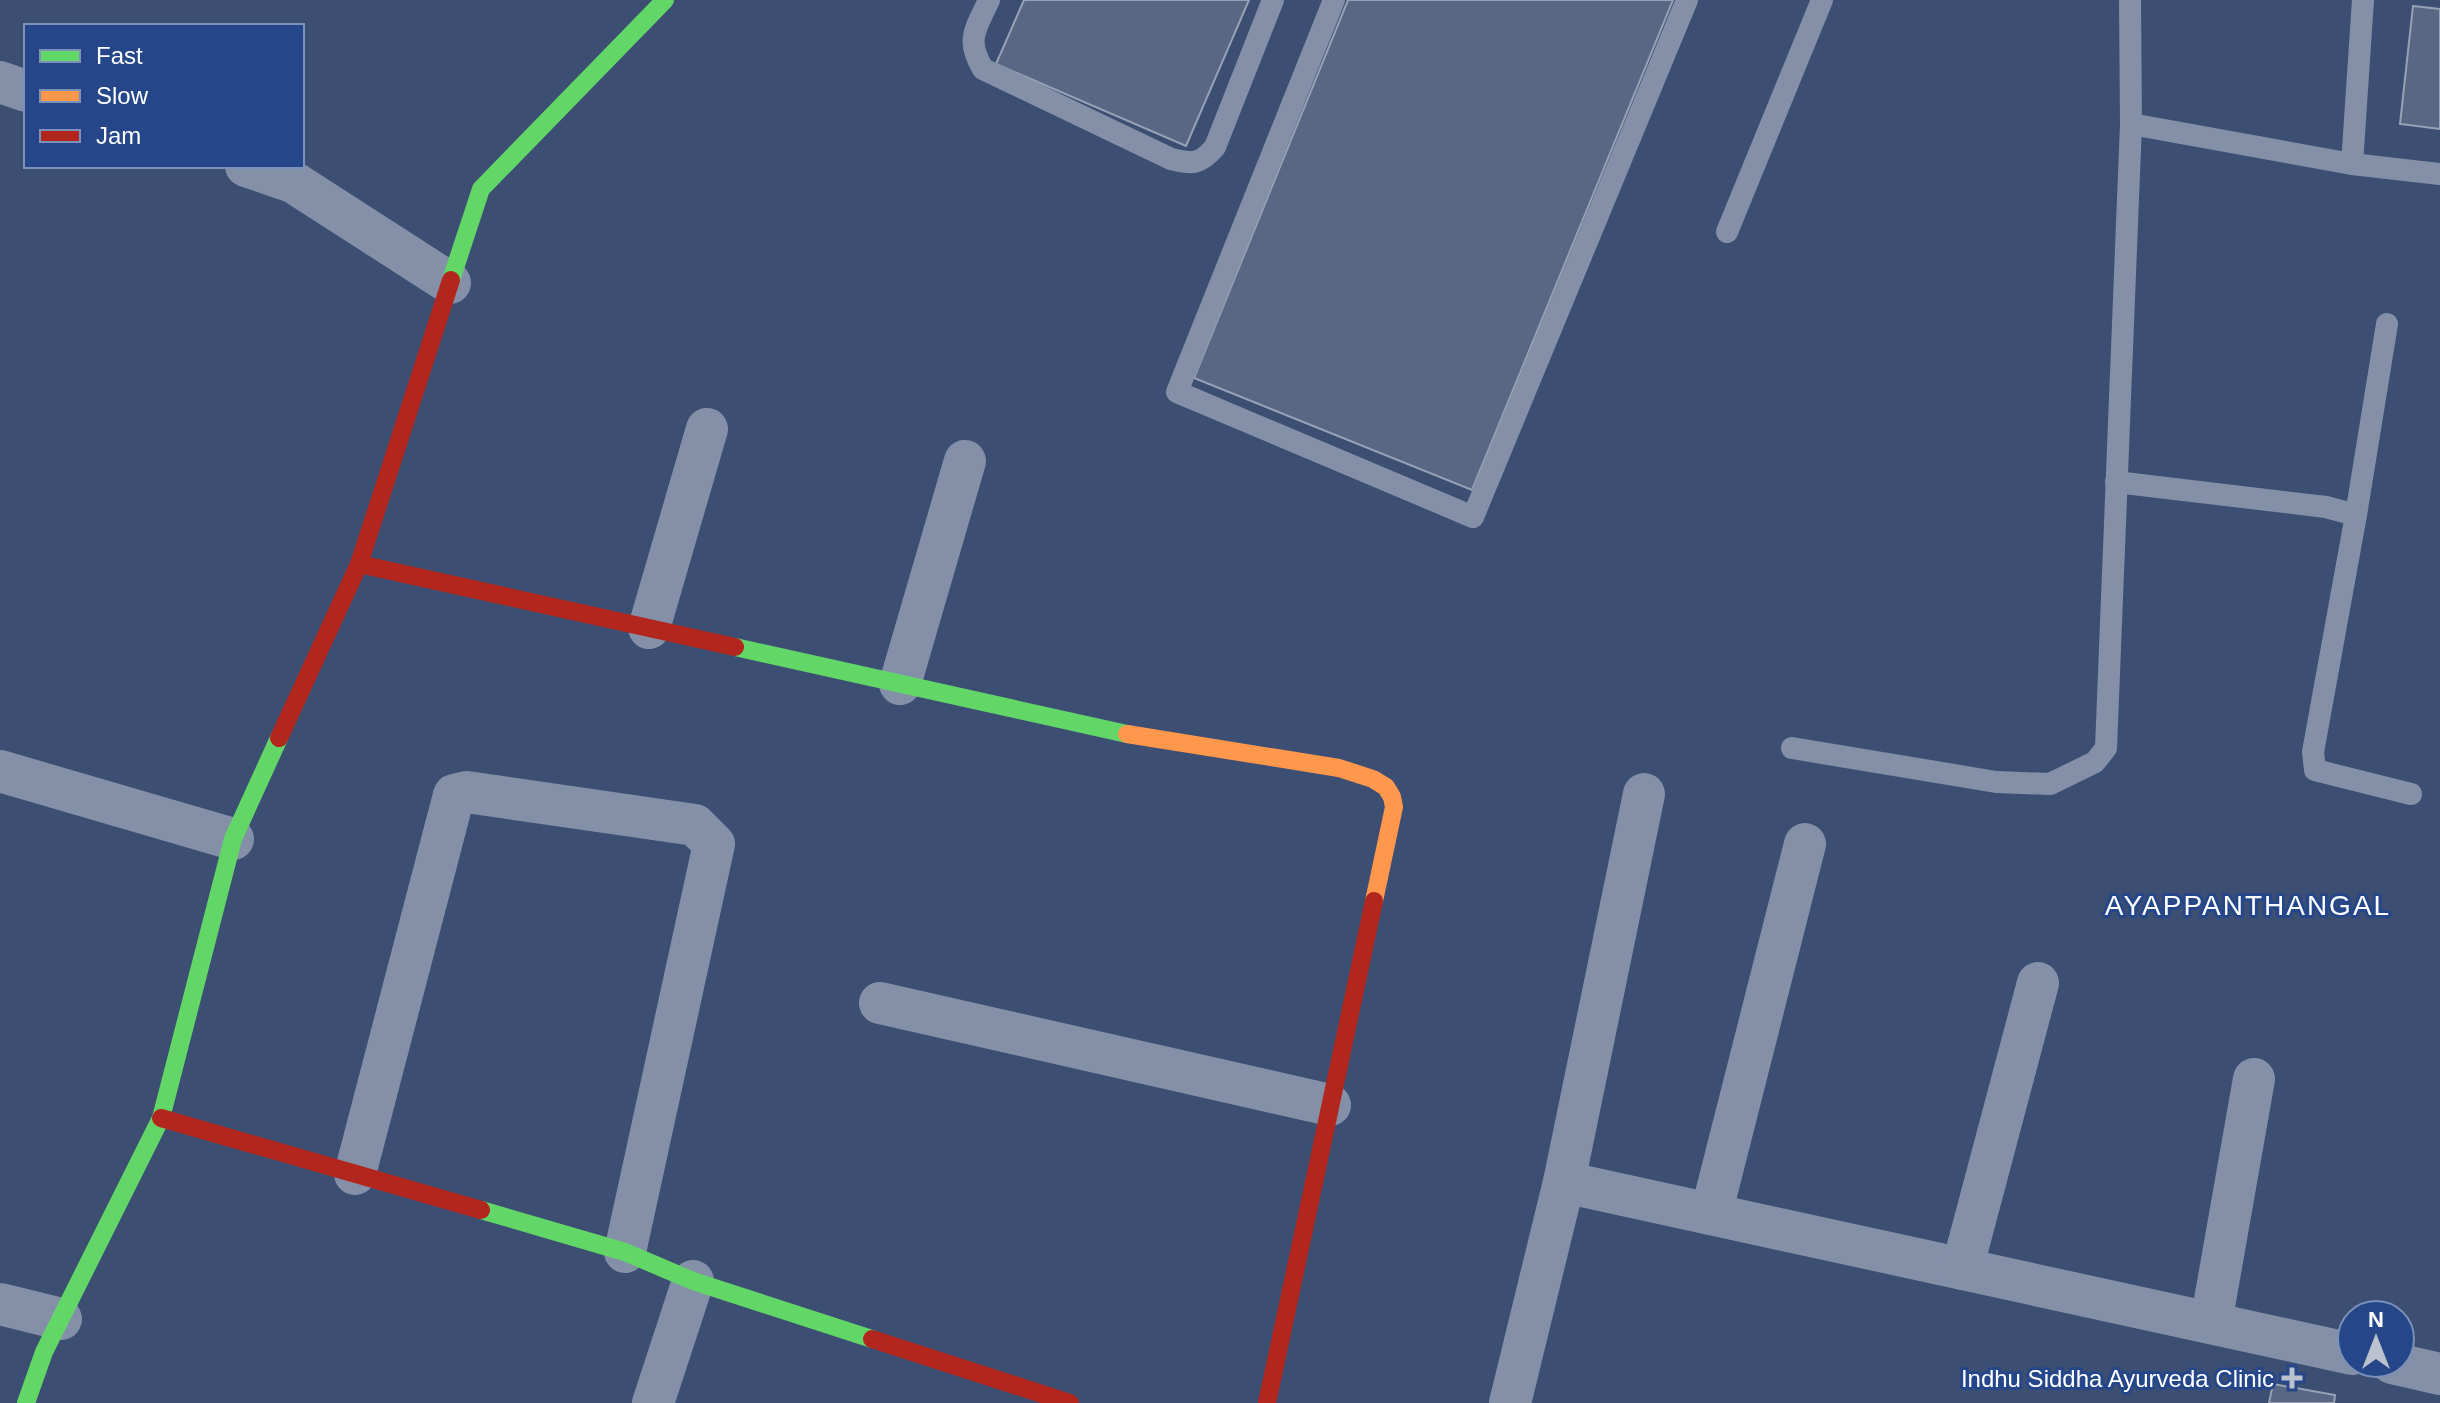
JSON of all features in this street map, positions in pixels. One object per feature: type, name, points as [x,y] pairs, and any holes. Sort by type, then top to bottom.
[{"type":"street","points":[[26,1403],[44,1352],[161,1118],[233,839],[359,564],[481,189],[665,0]]},
{"type":"street","points":[[0,82],[24,90]]},
{"type":"street","points":[[252,168],[293,182],[450,283]]},
{"type":"street","points":[[649,628],[707,429]]},
{"type":"street","points":[[900,684],[965,461]]},
{"type":"street","points":[[359,564],[1139,737],[1339,768],[1373,779],[1386,787],[1394,807],[1267,1403]]},
{"type":"street","points":[[0,771],[233,839]]},
{"type":"street","points":[[355,1174],[454,795],[467,792],[695,825],[714,844],[625,1252]]},
{"type":"street","points":[[1510,1403],[1564,1182],[1644,794]]},
{"type":"street","points":[[1711,1214],[1805,844]]},
{"type":"street","points":[[1962,1269],[2038,983]]},
{"type":"street","points":[[880,1003],[1330,1105]]},
{"type":"street","points":[[2211,1323],[2254,1079]]},
{"type":"street","points":[[161,1118],[625,1252],[693,1281],[1070,1403]]},
{"type":"street","points":[[1564,1182],[2336,1350]]},
{"type":"street","points":[[653,1403],[693,1281]]},
{"type":"street","points":[[0,1304],[61,1319]]},
{"type":"street","points":[[2416,1368],[2440,1374]]},
{"type":"lane","points":[[989,0],[972,38],[975,56],[983,69],[1171,159],[1189,163],[1205,159],[1215,147],[1273,0]]},
{"type":"lane","points":[[1334,0],[1177,392],[1473,517],[1687,0]]},
{"type":"lane","points":[[1727,232],[1822,0]]},
{"type":"lane","points":[[1792,748],[2009,782],[2050,784],[2095,762],[2106,748],[2131,124],[2130,0]]},
{"type":"lane","points":[[2352,164],[2363,0]]},
{"type":"lane","points":[[2131,124],[2352,164],[2440,174]]},
{"type":"lane","points":[[2387,324],[2313,752],[2315,770],[2411,794]]},
{"type":"lane","points":[[2116,482],[2326,507],[2356,515]]},
{"type":"building","points":[[1024,0],[1249,0],[1186,146],[996,64]]},
{"type":"building","points":[[1348,0],[1673,0],[1472,490],[1194,378]]},
{"type":"building","points":[[2413,6],[2440,9],[2440,129],[2400,124]]},
{"type":"building","points":[[2273,1384],[2335,1395],[2334,1403],[2269,1403]]},
{"type":"traffic: fast","points":[[451,280],[481,189],[665,0]]},
{"type":"traffic: fast","points":[[735,647],[1127,734]]},
{"type":"traffic: fast","points":[[26,1403],[44,1352],[161,1118],[233,839],[279,738]]},
{"type":"traffic: fast","points":[[481,1210],[625,1252],[693,1281],[872,1339]]},
{"type":"traffic: slow","points":[[1127,734],[1339,768],[1373,779],[1386,787],[1394,807],[1374,901]]},
{"type":"traffic: jam","points":[[279,738],[359,564],[451,280]]},
{"type":"traffic: jam","points":[[359,564],[735,647]]},
{"type":"traffic: jam","points":[[1267,1403],[1374,901]]},
{"type":"traffic: jam","points":[[161,1118],[481,1210]]},
{"type":"traffic: jam","points":[[872,1339],[1070,1403]]},
{"type":"place","name":"Indhu Siddha Ayurveda Clinic","points":[[2292,1378]]},
{"type":"district","name":"AYAPPANTHANGAL","points":[[2248,905]]}]
